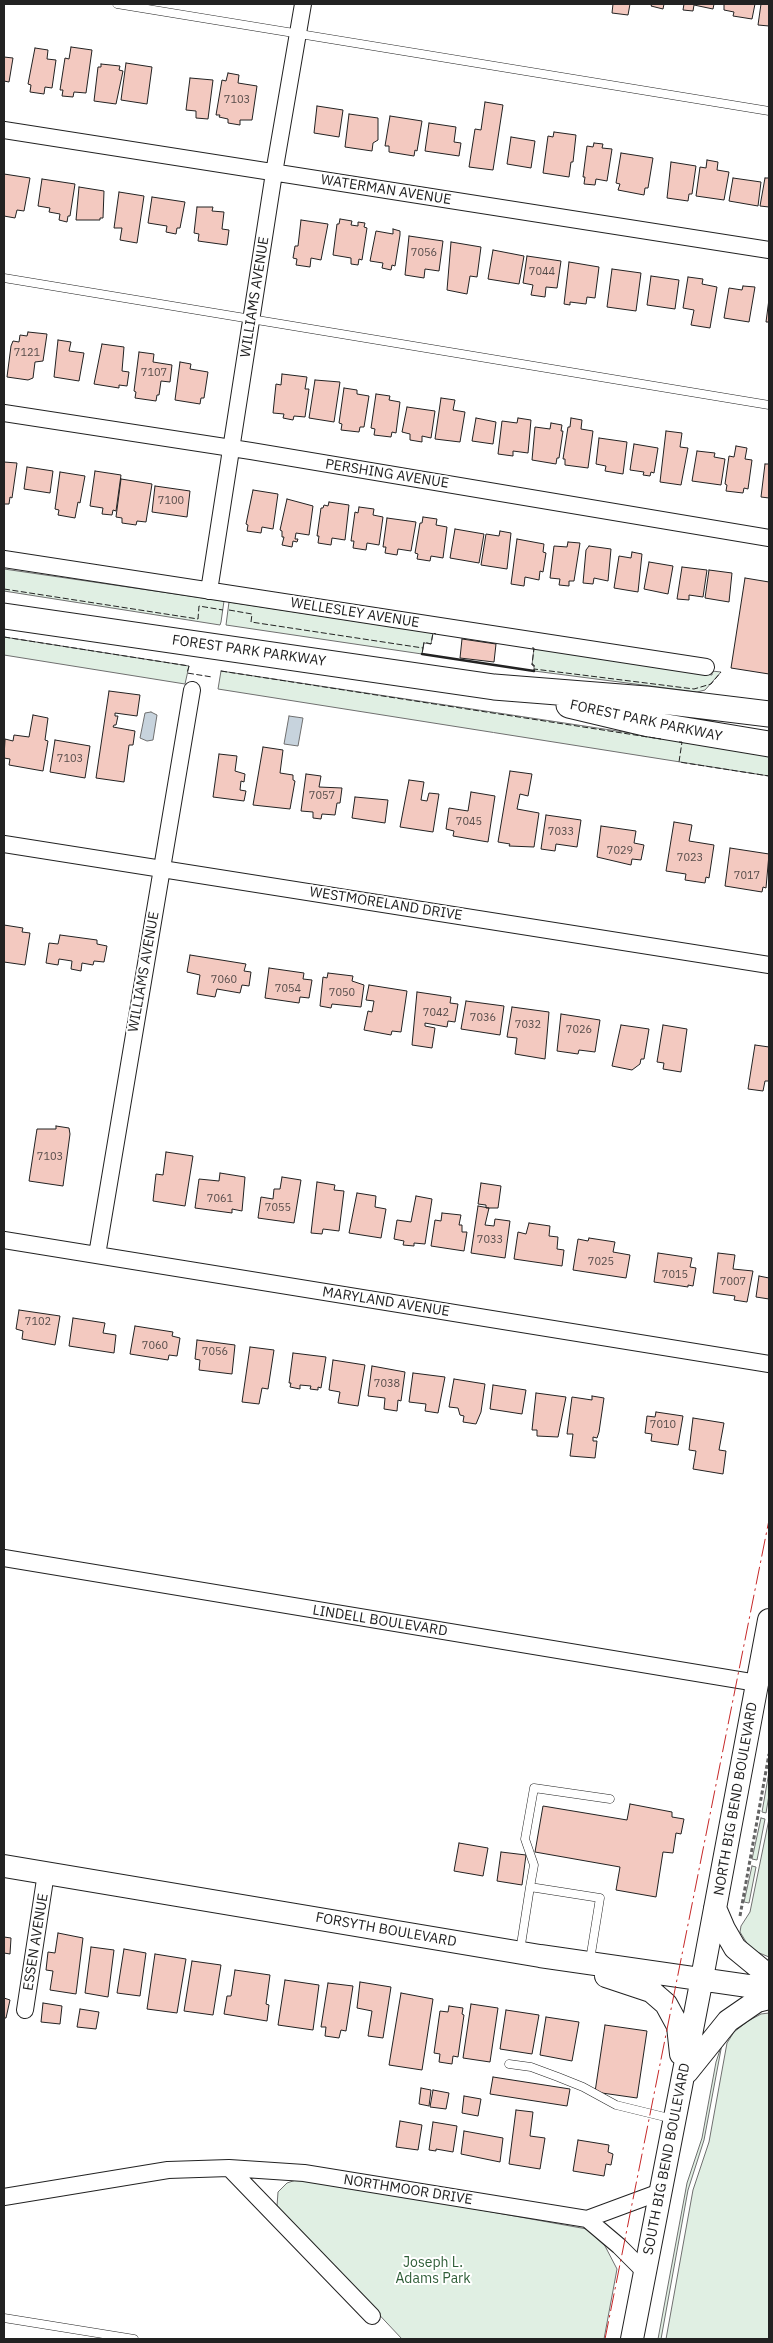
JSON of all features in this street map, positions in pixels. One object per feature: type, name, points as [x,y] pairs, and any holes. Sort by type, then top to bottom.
[{"type":"main road","name":"FOREST PARK PARKWAY","points":[[4,616],[494,687],[646,699],[769,714]]},
{"type":"main road","name":"FOREST PARK PARKWAY","points":[[494,687],[649,724],[769,744]]},
{"type":"main road","name":"NORTH BIG BEND BOULEVARD","points":[[702,1978],[769,1620]]},
{"type":"main road","name":"FORSYTH BOULEVARD","points":[[4,1866],[530,1954],[769,1989]]},
{"type":"main road","points":[[716,1908],[724,1930],[735,1948],[769,1976]]},
{"type":"main road","points":[[530,1954],[651,1991],[666,2004],[678,2026],[683,2076]]},
{"type":"main road","name":"SOUTH BIG BEND BOULEVARD","points":[[632,2339],[702,1978]]},
{"type":"main road","points":[[683,2076],[728,2021],[757,2001],[769,1998]]},
{"type":"street","name":"WILLIAMS AVENUE","points":[[209,590],[274,172],[303,4]]},
{"type":"street","name":"WATERMAN AVENUE","points":[[4,130],[769,250]]},
{"type":"street","name":"PERSHING AVENUE","points":[[4,413],[231,448],[769,538]]},
{"type":"street","name":"WELLESLEY AVENUE","points":[[4,559],[706,667]]},
{"type":"street","name":"WILLIAMS AVENUE","points":[[96,1255],[192,690]]},
{"type":"street","name":"WESTMORELAND DRIVE","points":[[4,844],[769,965]]},
{"type":"street","name":"MARYLAND AVENUE","points":[[4,1240],[769,1364]]},
{"type":"street","name":"LINDELL BOULEVARD","points":[[4,1558],[757,1683]]},
{"type":"street","name":"ESSEN AVENUE","points":[[25,2010],[46,1873]]},
{"type":"street","name":"NORTHMOOR DRIVE","points":[[4,2197],[168,2170],[228,2168],[304,2173],[587,2219],[660,2192]]},
{"type":"street","points":[[228,2168],[372,2316]]},
{"type":"street","points":[[587,2219],[620,2246],[644,2271]]},
{"type":"lane","points":[[117,4],[298,32],[769,111]]},
{"type":"lane","points":[[4,278],[769,405]]},
{"type":"lane","points":[[530,1954],[530,1887],[534,1865],[525,1839],[534,1788],[610,1799]]},
{"type":"lane","points":[[530,1887],[600,1898],[590,1962]]},
{"type":"lane","points":[[509,2064],[531,2068],[558,2077],[583,2087],[616,2105],[675,2119]]},
{"type":"lane","points":[[4,2318],[134,2339]]},
{"type":"path","points":[[742,1913],[743,1893],[769,1754]]},
{"type":"green space","points":[[4,569],[224,601],[221,622],[220,625],[4,591]]},
{"type":"green space","points":[[229,602],[433,633],[431,644],[424,643],[422,654],[226,625]]},
{"type":"green space","points":[[4,637],[189,666],[185,684],[4,655]]},
{"type":"green space","points":[[534,648],[712,675],[712,671],[721,672],[705,690],[697,692],[534,671],[534,665],[532,665]]},
{"type":"green space","points":[[221,671],[769,754],[769,776],[218,689]]},
{"type":"green space","points":[[769,1772],[769,1795],[766,1813],[762,1812]]},
{"type":"green space","points":[[761,1818],[765,1819],[757,1860],[752,1859]]},
{"type":"green space","points":[[769,1819],[769,1957],[757,1952],[748,1945],[740,1932],[741,1926],[750,1912]]},
{"type":"green space","points":[[752,1866],[756,1867],[749,1903],[744,1902]]},
{"type":"green space","points":[[769,2013],[769,2339],[666,2339],[693,2190],[709,2142],[727,2043],[734,2032],[748,2021],[761,2014]]},
{"type":"green space","points":[[722,2044],[704,2140],[688,2190],[661,2339],[658,2339],[687,2183],[702,2138],[716,2062]]},
{"type":"green space","name":"Joseph L. Adams Park","points":[[302,2178],[587,2229],[605,2246],[617,2269],[604,2339],[402,2339],[277,2206],[278,2192],[287,2183]]},
{"type":"shaded area","points":[[151,712],[157,715],[153,740],[147,741],[140,738],[145,713]]},
{"type":"shaded area","points":[[289,716],[303,718],[298,746],[284,744]]},
{"type":"building","points":[[613,4],[630,4],[628,15],[612,13]]},
{"type":"building","points":[[652,4],[664,4],[663,9],[651,6]]},
{"type":"building","points":[[684,4],[714,4],[713,9],[694,5],[693,11],[683,10]]},
{"type":"building","points":[[724,4],[755,4],[752,19],[733,16],[734,12],[724,10]]},
{"type":"building","points":[[761,4],[769,4],[769,26],[758,25]]},
{"type":"building","points":[[71,47],[92,50],[86,93],[74,92],[73,97],[62,96],[63,90],[60,90],[65,58],[69,59]]},
{"type":"building","points":[[35,48],[48,50],[47,59],[56,60],[52,88],[45,87],[44,94],[30,92],[31,85],[28,84]]},
{"type":"building","points":[[4,57],[13,58],[9,82],[4,81]]},
{"type":"building","points":[[126,63],[152,67],[147,104],[121,100]]},
{"type":"building","points":[[101,64],[120,66],[119,70],[123,71],[116,104],[94,101],[98,67],[101,67]]},
{"type":"building","points":[[228,73],[239,75],[238,83],[257,86],[252,120],[240,120],[240,125],[228,123],[228,119],[216,115],[222,80],[226,81]]},
{"type":"building","points":[[190,78],[213,80],[208,119],[196,118],[196,111],[186,110]]},
{"type":"building","points":[[485,102],[503,105],[493,170],[469,167],[475,129],[481,130]]},
{"type":"building","points":[[317,106],[343,110],[339,137],[314,133]]},
{"type":"building","points":[[349,114],[378,118],[378,140],[373,143],[372,151],[345,147]]},
{"type":"building","points":[[390,116],[422,121],[417,151],[415,150],[414,156],[389,152],[389,146],[385,146]]},
{"type":"building","points":[[429,123],[456,127],[454,142],[461,143],[459,156],[425,151]]},
{"type":"building","points":[[554,132],[576,135],[569,177],[543,173],[548,136],[553,137]]},
{"type":"building","points":[[511,137],[535,141],[531,168],[507,164]]},
{"type":"building","points":[[594,143],[603,144],[602,148],[612,149],[607,181],[596,179],[595,185],[584,184],[585,177],[583,177],[587,146],[593,147]]},
{"type":"building","points":[[621,153],[653,158],[648,188],[645,188],[644,195],[618,190],[620,184],[616,183]]},
{"type":"building","points":[[707,160],[718,162],[717,170],[729,172],[724,200],[696,196],[700,167],[706,168]]},
{"type":"building","points":[[671,162],[696,166],[692,194],[689,194],[688,201],[667,198]]},
{"type":"building","points":[[4,174],[30,178],[24,211],[17,210],[15,218],[4,216]]},
{"type":"building","points":[[733,178],[761,182],[758,206],[729,201]]},
{"type":"building","points":[[765,178],[769,178],[769,207],[760,206]]},
{"type":"building","points":[[42,179],[75,184],[70,216],[68,216],[67,222],[59,220],[60,214],[49,212],[50,208],[38,206]]},
{"type":"building","points":[[79,187],[104,191],[103,218],[100,218],[100,220],[76,220]]},
{"type":"building","points":[[119,192],[144,196],[137,243],[120,240],[122,228],[114,228]]},
{"type":"building","points":[[152,197],[185,202],[180,228],[177,228],[176,234],[166,232],[167,226],[148,223]]},
{"type":"building","points":[[197,207],[213,207],[212,211],[224,212],[222,229],[229,230],[227,245],[198,241],[199,234],[194,233]]},
{"type":"building","points":[[340,219],[352,221],[351,225],[358,226],[358,222],[365,223],[364,227],[367,228],[362,260],[359,259],[358,265],[351,264],[351,258],[333,255],[337,224],[339,224]]},
{"type":"building","points":[[301,220],[328,224],[321,260],[311,258],[310,267],[296,265],[297,259],[293,258],[295,246],[298,246]]},
{"type":"building","points":[[393,229],[400,231],[400,235],[395,266],[392,265],[391,270],[382,268],[383,263],[370,261],[376,231],[393,234]]},
{"type":"building","points":[[409,236],[443,241],[439,271],[425,269],[424,278],[405,275]]},
{"type":"building","points":[[451,242],[481,247],[477,277],[470,276],[467,294],[447,290]]},
{"type":"building","points":[[493,250],[524,256],[519,284],[488,279]]},
{"type":"building","points":[[527,256],[561,261],[557,288],[546,287],[545,297],[531,295],[533,285],[523,283]]},
{"type":"building","points":[[569,262],[599,267],[595,298],[587,297],[586,304],[570,302],[570,305],[564,304]]},
{"type":"building","points":[[612,269],[641,273],[636,311],[607,307]]},
{"type":"building","points":[[651,276],[679,280],[675,309],[647,305]]},
{"type":"building","points":[[688,277],[703,279],[702,284],[717,287],[710,328],[691,325],[694,310],[683,308]]},
{"type":"building","points":[[743,286],[755,287],[749,322],[724,318],[729,288],[742,290]]},
{"type":"building","points":[[769,299],[769,322],[766,322]]},
{"type":"building","points":[[28,332],[47,334],[43,361],[35,362],[33,378],[28,380],[7,377],[13,341],[19,342],[20,335],[27,336]]},
{"type":"building","points":[[58,340],[71,342],[69,351],[84,353],[79,381],[54,377]]},
{"type":"building","points":[[102,344],[124,347],[122,371],[129,372],[127,386],[119,385],[119,388],[94,384]]},
{"type":"building","points":[[139,352],[154,354],[153,362],[172,365],[170,382],[161,381],[156,401],[135,398],[136,392],[134,391]]},
{"type":"building","points":[[180,362],[191,364],[190,369],[208,372],[204,398],[201,398],[200,404],[175,400]]},
{"type":"building","points":[[282,374],[307,377],[305,389],[309,389],[305,417],[294,416],[293,420],[283,418],[284,414],[273,413],[276,384],[281,385]]},
{"type":"building","points":[[315,380],[340,382],[334,422],[309,418]]},
{"type":"building","points":[[344,388],[357,390],[357,394],[369,396],[364,427],[360,427],[359,432],[341,430],[342,424],[339,423]]},
{"type":"building","points":[[376,394],[390,396],[389,400],[400,402],[396,433],[392,432],[391,437],[374,435],[375,429],[371,428]]},
{"type":"building","points":[[441,398],[455,400],[453,410],[465,412],[460,442],[435,439]]},
{"type":"building","points":[[407,407],[435,411],[431,438],[422,436],[422,442],[410,440],[410,434],[402,432]]},
{"type":"building","points":[[476,418],[496,422],[493,444],[472,441]]},
{"type":"building","points":[[518,418],[531,420],[528,453],[513,451],[513,456],[498,454],[502,421],[517,423]]},
{"type":"building","points":[[571,418],[582,420],[581,429],[593,431],[588,468],[565,465],[565,459],[563,459]]},
{"type":"building","points":[[551,423],[562,425],[561,431],[563,431],[559,458],[557,458],[556,464],[532,460],[535,427],[550,429]]},
{"type":"building","points":[[666,431],[682,433],[680,447],[688,448],[681,485],[660,482]]},
{"type":"building","points":[[599,438],[627,442],[623,474],[605,471],[606,466],[596,464]]},
{"type":"building","points":[[634,444],[658,448],[654,473],[651,472],[650,476],[643,475],[644,472],[630,470]]},
{"type":"building","points":[[736,446],[747,448],[745,459],[752,460],[748,489],[744,488],[743,493],[726,491],[727,485],[725,484],[729,456],[734,457]]},
{"type":"building","points":[[697,451],[715,453],[714,457],[725,459],[721,485],[692,481]]},
{"type":"building","points":[[4,462],[17,463],[12,498],[10,497],[9,504],[4,504]]},
{"type":"building","points":[[765,464],[769,464],[769,498],[761,497]]},
{"type":"building","points":[[27,467],[53,471],[50,493],[24,489]]},
{"type":"building","points":[[95,471],[121,475],[116,511],[113,510],[112,515],[102,514],[103,508],[90,506]]},
{"type":"building","points":[[60,472],[85,476],[75,518],[58,515],[59,510],[55,509]]},
{"type":"building","points":[[121,479],[152,484],[146,522],[137,521],[136,525],[122,523],[122,518],[116,517]]},
{"type":"building","points":[[155,486],[190,491],[187,517],[152,512]]},
{"type":"building","points":[[253,490],[278,494],[273,529],[262,527],[261,533],[247,531],[248,525],[246,524]]},
{"type":"building","points":[[287,499],[313,506],[309,535],[296,533],[295,539],[298,539],[297,542],[293,541],[292,547],[282,545],[284,537],[282,537],[282,531],[280,530]]},
{"type":"building","points":[[329,502],[349,505],[345,540],[332,538],[331,545],[318,543],[319,536],[317,536],[321,508],[324,505],[328,506]]},
{"type":"building","points":[[359,507],[374,509],[373,515],[383,517],[379,545],[367,543],[366,550],[353,548],[354,541],[351,541],[355,512],[358,513]]},
{"type":"building","points":[[423,517],[437,519],[436,525],[447,527],[443,558],[431,556],[430,561],[417,559],[418,554],[415,553],[420,523],[422,523]]},
{"type":"building","points":[[387,518],[416,522],[411,551],[398,549],[397,555],[385,553],[386,547],[383,547]]},
{"type":"building","points":[[455,529],[484,534],[479,563],[450,558]]},
{"type":"building","points":[[500,531],[511,533],[507,569],[481,565],[486,534],[499,536]]},
{"type":"building","points":[[517,539],[544,544],[543,552],[546,553],[543,572],[540,571],[539,580],[525,577],[524,586],[511,584]]},
{"type":"building","points":[[568,542],[580,543],[574,581],[569,581],[569,586],[559,585],[560,579],[550,578],[554,546],[567,547]]},
{"type":"building","points":[[589,546],[611,549],[608,581],[594,578],[593,584],[583,583],[586,550]]},
{"type":"building","points":[[632,552],[642,554],[638,592],[614,588],[619,556],[631,558]]},
{"type":"building","points":[[649,562],[673,566],[668,594],[644,589]]},
{"type":"building","points":[[682,567],[707,570],[703,597],[689,595],[689,600],[677,599]]},
{"type":"building","points":[[709,570],[732,573],[729,602],[705,598]]},
{"type":"building","points":[[745,578],[769,582],[769,674],[731,668]]},
{"type":"building","points":[[462,639],[496,644],[494,662],[460,658]]},
{"type":"building","points":[[109,691],[140,695],[137,716],[115,713],[115,716],[118,716],[116,725],[113,727],[135,731],[133,745],[129,745],[124,782],[96,778]]},
{"type":"building","points":[[33,715],[48,718],[45,740],[48,741],[43,771],[9,765],[10,759],[4,758],[5,739],[13,741],[14,735],[29,737]]},
{"type":"building","points":[[55,740],[90,746],[85,778],[50,772]]},
{"type":"building","points":[[263,747],[283,750],[280,773],[293,775],[293,780],[295,781],[290,809],[253,805]]},
{"type":"building","points":[[219,754],[237,756],[235,771],[245,774],[244,782],[241,781],[240,790],[246,791],[244,801],[213,797]]},
{"type":"building","points":[[510,771],[532,774],[528,796],[520,794],[517,809],[539,813],[534,847],[509,846],[510,844],[498,842]]},
{"type":"building","points":[[306,774],[321,776],[319,787],[342,788],[340,803],[337,803],[335,815],[322,814],[321,819],[313,818],[313,812],[301,811]]},
{"type":"building","points":[[409,780],[424,782],[421,800],[427,801],[429,793],[439,794],[433,832],[400,827]]},
{"type":"building","points":[[471,792],[495,796],[488,842],[453,836],[454,831],[446,829],[449,808],[468,811]]},
{"type":"building","points":[[355,797],[388,800],[385,823],[352,818]]},
{"type":"building","points":[[546,815],[581,820],[577,847],[556,844],[555,851],[541,849]]},
{"type":"building","points":[[674,822],[692,825],[689,841],[714,845],[709,878],[706,877],[705,883],[685,880],[686,874],[666,871]]},
{"type":"building","points":[[601,826],[636,831],[634,843],[644,845],[641,860],[632,859],[631,865],[597,857]]},
{"type":"building","points":[[730,848],[769,854],[766,888],[763,887],[762,892],[725,886]]},
{"type":"building","points":[[4,925],[23,928],[22,932],[30,933],[25,965],[4,962]]},
{"type":"building","points":[[60,935],[97,940],[97,944],[107,946],[104,962],[94,961],[93,965],[82,963],[81,971],[71,969],[72,961],[59,959],[58,965],[46,963],[49,943],[58,944]]},
{"type":"building","points":[[190,955],[246,964],[244,971],[251,972],[249,986],[242,985],[240,993],[217,989],[215,997],[197,994],[200,975],[187,972]]},
{"type":"building","points":[[269,968],[304,973],[303,979],[312,980],[309,998],[300,997],[299,1003],[265,998]]},
{"type":"building","points":[[328,973],[353,976],[352,981],[364,985],[361,1007],[332,1004],[331,1008],[320,1006],[323,977],[327,978]]},
{"type":"building","points":[[369,985],[407,991],[401,1032],[392,1031],[391,1035],[364,1030],[368,1011],[372,1012],[374,1001],[366,1000]]},
{"type":"building","points":[[417,992],[451,997],[450,1003],[458,1004],[455,1022],[448,1021],[447,1027],[425,1023],[425,1026],[435,1028],[432,1048],[412,1045]]},
{"type":"building","points":[[466,1001],[504,1006],[500,1035],[461,1029]]},
{"type":"building","points":[[512,1007],[549,1012],[545,1059],[515,1054],[517,1038],[507,1037]]},
{"type":"building","points":[[561,1014],[600,1020],[595,1052],[579,1050],[578,1054],[557,1051]]},
{"type":"building","points":[[621,1025],[649,1029],[644,1059],[641,1059],[640,1064],[632,1070],[612,1066]]},
{"type":"building","points":[[663,1025],[687,1029],[681,1072],[663,1069],[664,1063],[657,1062]]},
{"type":"building","points":[[755,1045],[769,1047],[769,1081],[765,1081],[763,1091],[748,1089]]},
{"type":"building","points":[[56,1126],[69,1128],[70,1134],[63,1186],[29,1181],[37,1129],[56,1129]]},
{"type":"building","points":[[166,1152],[193,1156],[185,1206],[153,1201],[156,1174],[163,1175]]},
{"type":"building","points":[[220,1173],[245,1177],[242,1211],[232,1209],[232,1213],[195,1208],[199,1179],[219,1181]]},
{"type":"building","points":[[282,1177],[301,1180],[294,1223],[258,1218],[261,1197],[273,1199],[274,1189],[280,1189]]},
{"type":"building","points":[[317,1182],[335,1185],[334,1190],[344,1191],[339,1231],[323,1229],[322,1234],[311,1233]]},
{"type":"building","points":[[481,1183],[501,1186],[498,1208],[486,1208],[486,1205],[478,1204]]},
{"type":"building","points":[[357,1193],[376,1196],[375,1207],[386,1209],[381,1238],[349,1233]]},
{"type":"building","points":[[416,1196],[432,1199],[425,1244],[403,1245],[404,1241],[394,1239],[397,1220],[411,1222]]},
{"type":"building","points":[[478,1206],[489,1208],[485,1225],[494,1226],[495,1219],[510,1221],[505,1258],[471,1253]]},
{"type":"building","points":[[442,1213],[461,1215],[459,1225],[462,1225],[462,1232],[467,1232],[464,1251],[431,1246],[435,1220],[441,1221]]},
{"type":"building","points":[[529,1223],[550,1226],[549,1236],[558,1237],[557,1249],[564,1250],[562,1266],[514,1259],[518,1232],[526,1234]]},
{"type":"building","points":[[589,1238],[615,1242],[613,1252],[630,1255],[626,1278],[573,1270],[578,1239],[588,1241]]},
{"type":"building","points":[[658,1253],[692,1258],[690,1267],[696,1268],[693,1286],[688,1285],[688,1287],[654,1282]]},
{"type":"building","points":[[718,1253],[735,1255],[733,1269],[753,1271],[747,1302],[734,1300],[735,1296],[713,1293]]},
{"type":"building","points":[[759,1276],[769,1278],[769,1299],[756,1297]]},
{"type":"building","points":[[19,1310],[60,1316],[55,1345],[22,1339],[23,1331],[16,1329]]},
{"type":"building","points":[[73,1318],[105,1323],[103,1333],[116,1335],[114,1353],[69,1346]]},
{"type":"building","points":[[135,1326],[173,1332],[172,1336],[180,1338],[177,1356],[169,1355],[168,1360],[130,1354]]},
{"type":"building","points":[[197,1340],[235,1345],[232,1374],[199,1370],[200,1360],[195,1359]]},
{"type":"building","points":[[250,1347],[274,1350],[268,1389],[262,1388],[259,1404],[242,1402]]},
{"type":"building","points":[[293,1353],[326,1357],[321,1388],[318,1387],[318,1390],[310,1389],[311,1386],[300,1385],[300,1389],[290,1387]]},
{"type":"building","points":[[333,1360],[365,1365],[358,1406],[338,1403],[340,1392],[329,1390]]},
{"type":"building","points":[[372,1366],[405,1372],[401,1401],[398,1400],[397,1411],[384,1409],[385,1398],[368,1396]]},
{"type":"building","points":[[413,1373],[445,1377],[438,1413],[425,1411],[426,1404],[409,1402]]},
{"type":"building","points":[[454,1379],[485,1384],[481,1412],[476,1424],[463,1422],[464,1416],[460,1415],[458,1408],[449,1407]]},
{"type":"building","points":[[493,1385],[526,1390],[522,1414],[490,1409]]},
{"type":"building","points":[[536,1393],[566,1397],[558,1437],[537,1436],[537,1430],[532,1430]]},
{"type":"building","points":[[592,1396],[604,1398],[599,1432],[597,1438],[593,1437],[593,1441],[597,1441],[595,1458],[570,1456],[573,1434],[567,1434],[572,1397],[592,1400]]},
{"type":"building","points":[[656,1412],[683,1416],[678,1445],[651,1441],[652,1434],[645,1433],[647,1416],[655,1417]]},
{"type":"building","points":[[693,1418],[724,1423],[719,1450],[726,1451],[723,1474],[693,1469],[696,1451],[689,1450]]},
{"type":"building","points":[[630,1804],[672,1812],[672,1817],[684,1819],[681,1834],[676,1833],[673,1853],[663,1852],[656,1897],[616,1890],[620,1867],[535,1852],[543,1806],[627,1820]]},
{"type":"building","points":[[459,1843],[488,1848],[483,1876],[454,1871]]},
{"type":"building","points":[[501,1852],[526,1855],[522,1885],[497,1881]]},
{"type":"building","points":[[58,1933],[83,1938],[76,1994],[50,1990],[53,1971],[46,1970],[48,1952],[55,1953]]},
{"type":"building","points":[[4,1937],[11,1938],[10,1954],[4,1953]]},
{"type":"building","points":[[91,1947],[114,1950],[108,1997],[85,1993]]},
{"type":"building","points":[[124,1949],[146,1953],[140,1996],[117,1993]]},
{"type":"building","points":[[155,1954],[186,1959],[177,2013],[147,2009]]},
{"type":"building","points":[[192,1961],[221,1965],[213,2015],[184,2011]]},
{"type":"building","points":[[235,1970],[270,1975],[266,2004],[269,2005],[267,2021],[224,2014],[227,1996],[231,1996]]},
{"type":"building","points":[[285,1980],[319,1985],[313,2030],[278,2025]]},
{"type":"building","points":[[360,1982],[391,1987],[383,2038],[368,2036],[372,2011],[357,2008]]},
{"type":"building","points":[[328,1983],[353,1986],[346,2031],[341,2030],[339,2038],[325,2036],[326,2027],[321,2027]]},
{"type":"building","points":[[401,1993],[433,1999],[422,2070],[389,2065]]},
{"type":"building","points":[[4,1998],[10,2000],[6,2018],[4,2018]]},
{"type":"building","points":[[43,2003],[62,2006],[60,2024],[41,2022]]},
{"type":"building","points":[[471,2004],[498,2008],[490,2062],[463,2058]]},
{"type":"building","points":[[449,2006],[463,2008],[462,2014],[464,2015],[458,2057],[453,2056],[452,2064],[439,2062],[440,2054],[434,2053],[440,2011],[448,2012]]},
{"type":"building","points":[[80,2009],[99,2012],[96,2029],[77,2027]]},
{"type":"building","points":[[506,2010],[539,2015],[532,2054],[500,2049]]},
{"type":"building","points":[[546,2017],[579,2022],[572,2061],[540,2055]]},
{"type":"building","points":[[605,2025],[647,2031],[637,2098],[595,2092]]},
{"type":"building","points":[[493,2077],[570,2089],[567,2106],[490,2094]]},
{"type":"building","points":[[421,2088],[431,2090],[429,2106],[419,2104]]},
{"type":"building","points":[[433,2090],[449,2093],[446,2109],[430,2107]]},
{"type":"building","points":[[464,2096],[481,2099],[478,2116],[462,2113]]},
{"type":"building","points":[[516,2110],[533,2112],[530,2136],[545,2138],[540,2169],[509,2164]]},
{"type":"building","points":[[400,2121],[422,2125],[418,2150],[396,2147]]},
{"type":"building","points":[[433,2122],[457,2126],[453,2152],[436,2149],[436,2151],[429,2150]]},
{"type":"building","points":[[464,2131],[503,2138],[500,2162],[461,2154]]},
{"type":"building","points":[[578,2140],[609,2145],[608,2152],[613,2154],[611,2165],[606,2164],[604,2176],[573,2171]]},
{"type":"fence","points":[[4,589],[198,619],[199,606],[223,610]]},
{"type":"fence","points":[[229,610],[252,614],[251,622],[423,648],[422,654]]},
{"type":"fence","points":[[423,648],[424,642],[431,644],[433,633],[436,634]]},
{"type":"fence","points":[[4,637],[189,666],[187,673],[212,677]]},
{"type":"fence","points":[[532,648],[534,648],[532,665],[534,665],[534,669]]},
{"type":"fence","points":[[534,671],[534,669],[694,689],[711,684],[721,672]]},
{"type":"fence","points":[[221,671],[661,739]]},
{"type":"fence","points":[[679,742],[682,742],[679,762],[769,776]]},
{"type":"wall","points":[[422,654],[534,671]]},
{"type":"power","points":[[605,2339],[769,1520]]}]
